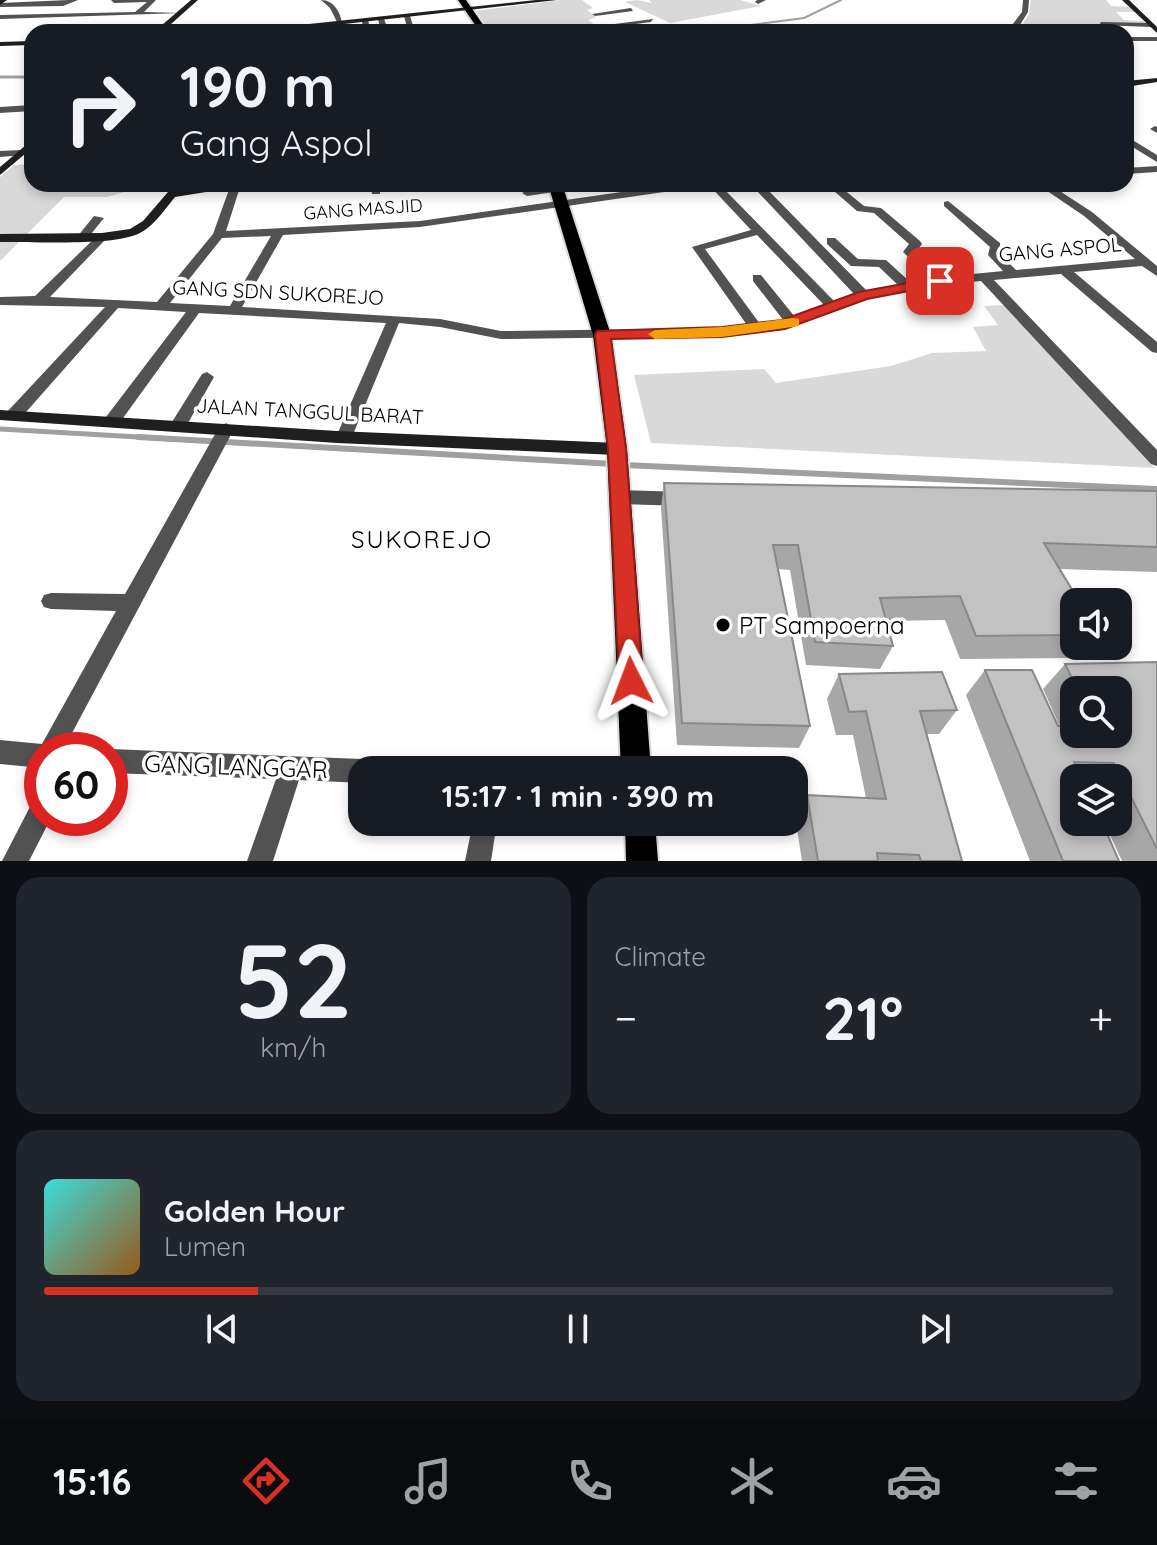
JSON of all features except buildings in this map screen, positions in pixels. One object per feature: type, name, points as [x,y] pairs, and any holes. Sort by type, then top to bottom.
[{"type":"main road","points":[[465,4],[479,24]]},
{"type":"main road","points":[[558,192],[602,335],[617,450],[635,756]]},
{"type":"main road","points":[[641,836],[642,861]]},
{"type":"street","points":[[1,3],[63,4],[75,0]]},
{"type":"street","points":[[100,15],[115,0],[153,0],[137,14]]},
{"type":"street","points":[[167,24],[195,0]]},
{"type":"street","points":[[324,0],[330,0]]},
{"type":"street","points":[[324,0],[333,7],[340,23]]},
{"type":"street","points":[[325,24],[407,16],[465,4],[554,0]]},
{"type":"street","points":[[1017,24],[1025,12],[1026,0]]},
{"type":"street","points":[[1125,0],[1154,28]]},
{"type":"street","points":[[595,14],[631,10]]},
{"type":"street","points":[[618,11],[635,23]]},
{"type":"street","points":[[0,17],[179,13]]},
{"type":"street","points":[[29,24],[40,16]]},
{"type":"street","points":[[407,16],[410,24]]},
{"type":"street","points":[[611,17],[619,24]]},
{"type":"street","points":[[381,19],[383,24]]},
{"type":"street","points":[[365,20],[366,24]]},
{"type":"street","points":[[628,24],[651,20]]},
{"type":"street","points":[[1134,26],[1154,28]]},
{"type":"street","points":[[1134,39],[1157,39]]},
{"type":"street","points":[[0,44],[24,43]]},
{"type":"street","points":[[1134,82],[1157,80]]},
{"type":"street","points":[[0,110],[24,108]]},
{"type":"street","points":[[1134,144],[1157,159]]},
{"type":"street","points":[[0,172],[24,150]]},
{"type":"street","points":[[0,154],[21,153]]},
{"type":"street","points":[[1134,170],[1157,169]]},
{"type":"street","points":[[0,238],[102,237],[133,232],[147,223],[172,194],[179,192]]},
{"type":"street","points":[[161,306],[219,235],[234,192]]},
{"type":"street","points":[[527,193],[558,192]]},
{"type":"street","name":"GANG MASJID","points":[[219,235],[420,224],[558,192]]},
{"type":"street","points":[[721,192],[832,306]]},
{"type":"street","points":[[764,192],[864,296]]},
{"type":"street","points":[[841,192],[861,209],[877,210],[916,244],[916,248],[909,252],[940,281]]},
{"type":"street","points":[[1054,192],[1088,214],[1157,272]]},
{"type":"street","points":[[948,204],[996,246],[994,255],[1012,273]]},
{"type":"street","points":[[83,237],[98,218]]},
{"type":"street","points":[[756,328],[698,247],[760,231]]},
{"type":"street","points":[[234,310],[278,233]]},
{"type":"street","points":[[39,300],[102,237]]},
{"type":"street","points":[[831,241],[855,263],[882,263],[908,287]]},
{"type":"street","name":"GANG ASPOL","points":[[602,335],[756,328],[793,323],[864,296],[940,281],[1145,262]]},
{"type":"street","points":[[1063,269],[1157,349]]},
{"type":"street","points":[[983,276],[1157,460]]},
{"type":"street","points":[[757,278],[793,323]]},
{"type":"street","name":"GANG SDN SUKOREJO","points":[[4,304],[39,300],[116,303],[394,319],[440,323],[501,335],[602,335]]},
{"type":"street","points":[[6,415],[116,303]]},
{"type":"street","points":[[112,421],[196,308]]},
{"type":"street","points":[[344,437],[394,319]]},
{"type":"street","points":[[178,426],[207,377]]},
{"type":"street","name":"JALAN TANGGUL BARAT","points":[[6,415],[178,426],[218,443],[344,437],[617,450]]},
{"type":"street","points":[[61,732],[218,443]]},
{"type":"street","points":[[620,489],[699,499]]},
{"type":"street","points":[[51,601],[131,603]]},
{"type":"street","points":[[0,752],[24,754]]},
{"type":"street","name":"GANG LANGGAR","points":[[128,762],[348,771]]},
{"type":"street","points":[[260,861],[291,769]]},
{"type":"street","points":[[15,861],[28,836]]},
{"type":"street","points":[[478,861],[482,836]]},
{"type":"shaded area","points":[[582,0],[593,8],[587,10],[596,17],[588,20],[594,24],[485,24],[476,11]]},
{"type":"shaded area","points":[[637,0],[652,3],[649,0],[740,0],[761,6],[670,23],[625,2]]},
{"type":"shaded area","points":[[1031,0],[1106,0],[1111,6],[1129,7],[1135,12],[1116,12],[1124,20],[1143,21],[1148,25],[1023,24],[1029,14]]},
{"type":"shaded area","points":[[24,164],[24,192],[124,192],[107,197],[64,197],[0,261],[0,177],[14,165]]},
{"type":"shaded area","points":[[1005,305],[1155,468],[651,443],[634,375],[764,369],[776,383],[891,366],[932,353],[986,351],[973,327],[998,325],[984,306]]},
{"type":"waterway","points":[[759,24],[804,18],[841,0]]},
{"type":"waterway","points":[[0,77],[24,77]]},
{"type":"waterway","points":[[0,429],[159,438]]},
{"type":"waterway","points":[[138,437],[159,438]]},
{"type":"waterway","points":[[159,438],[614,464]]},
{"type":"waterway","points":[[159,438],[173,439]]},
{"type":"waterway","points":[[624,465],[1157,489]]},
{"type":"slow traffic","points":[[655,334],[722,332],[793,323]]},
{"type":"place","name":"PT Sampoerna","points":[[723,625]]},
{"type":"district","name":"SUKOREJO","points":[[422,539]]},
{"type":"route","points":[[631,681],[617,449],[602,335],[722,332],[785,325],[807,319],[839,303],[940,281]]}]
